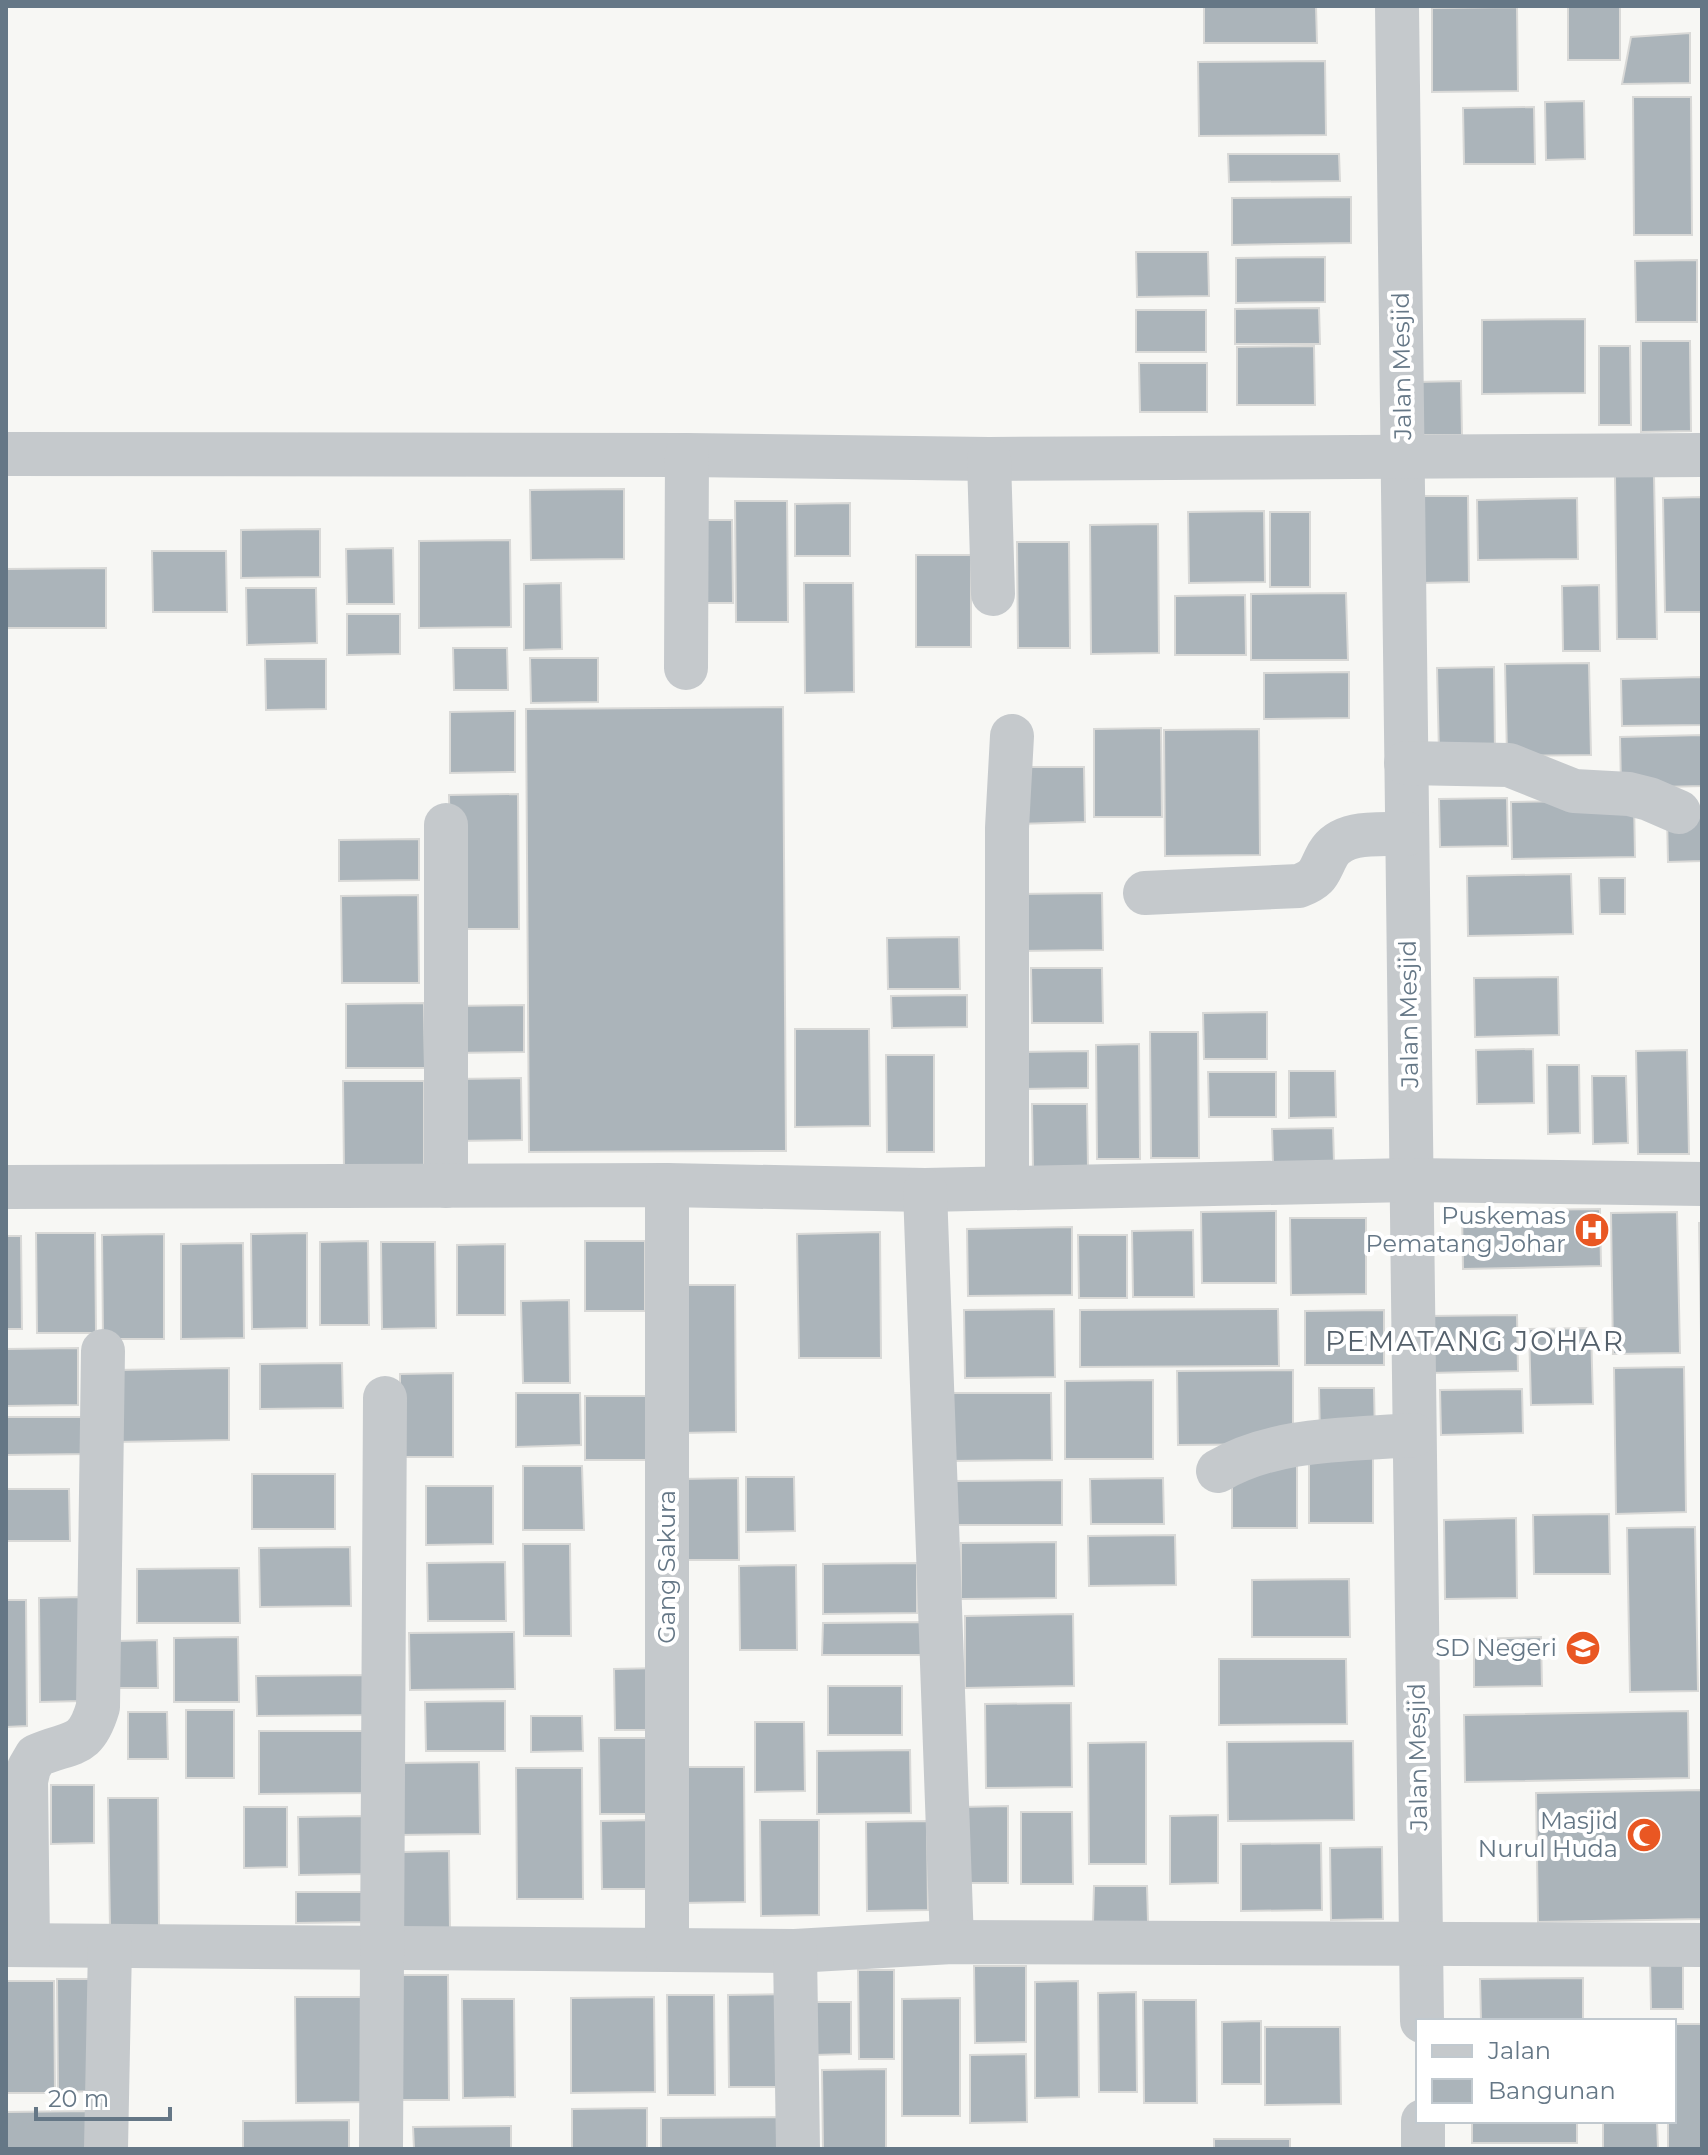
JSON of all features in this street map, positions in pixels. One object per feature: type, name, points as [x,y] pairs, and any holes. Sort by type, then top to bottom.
[{"type":"street","name":"Jalan Mesjid","points":[[1397,6],[1422,2019]]},
{"type":"street","points":[[6,454],[687,455],[989,459],[1702,455]]},
{"type":"street","points":[[686,668],[687,455]]},
{"type":"street","points":[[989,459],[993,594]]},
{"type":"street","points":[[1007,1188],[1007,828],[1012,736]]},
{"type":"street","points":[[1406,763],[1509,765],[1574,791],[1629,794],[1679,812]]},
{"type":"street","points":[[446,825],[446,1186]]},
{"type":"street","points":[[1145,893],[1299,886],[1310,882],[1321,872],[1338,842],[1358,835],[1407,834]]},
{"type":"street","points":[[6,1187],[667,1185],[925,1190],[1410,1180],[1702,1184]]},
{"type":"street","name":"Gang Sakura","points":[[667,1185],[667,1949]]},
{"type":"street","points":[[925,1190],[952,1942]]},
{"type":"street","points":[[103,1351],[98,1707],[92,1727],[83,1737],[74,1744],[36,1756],[29,1768],[17,1945],[795,1951],[952,1942],[1702,1945]]},
{"type":"street","points":[[381,2149],[385,1398]]},
{"type":"street","points":[[1218,1471],[1278,1447],[1414,1435]]},
{"type":"street","points":[[106,2149],[110,1946]]},
{"type":"street","points":[[795,1951],[798,2149]]},
{"type":"street","points":[[1423,2123],[1423,2149]]},
{"type":"building","points":[[1204,6],[1316,6],[1317,43],[1204,43]]},
{"type":"building","points":[[1568,6],[1620,6],[1620,60],[1568,60]]},
{"type":"building","points":[[1517,7],[1518,91],[1432,92],[1432,8]]},
{"type":"building","points":[[1690,33],[1690,83],[1622,84],[1631,37]]},
{"type":"building","points":[[1325,61],[1326,135],[1199,136],[1198,62]]},
{"type":"building","points":[[1633,97],[1691,97],[1692,235],[1634,235]]},
{"type":"building","points":[[1584,101],[1585,159],[1546,160],[1545,102]]},
{"type":"building","points":[[1534,107],[1535,164],[1464,164],[1463,108]]},
{"type":"building","points":[[1228,154],[1339,154],[1340,181],[1229,182]]},
{"type":"building","points":[[1351,197],[1351,243],[1232,245],[1232,198]]},
{"type":"building","points":[[1136,252],[1208,252],[1209,296],[1137,297]]},
{"type":"building","points":[[1325,257],[1325,302],[1236,303],[1236,258]]},
{"type":"building","points":[[1697,260],[1697,322],[1636,322],[1635,261]]},
{"type":"building","points":[[1319,308],[1320,344],[1235,344],[1235,309]]},
{"type":"building","points":[[1136,310],[1206,310],[1206,352],[1136,352]]},
{"type":"building","points":[[1585,319],[1585,393],[1482,394],[1482,320]]},
{"type":"building","points":[[1641,341],[1690,341],[1691,431],[1641,432]]},
{"type":"building","points":[[1314,346],[1315,405],[1237,405],[1237,347]]},
{"type":"building","points":[[1599,346],[1630,346],[1631,425],[1599,425]]},
{"type":"building","points":[[1139,363],[1207,363],[1207,412],[1140,412]]},
{"type":"building","points":[[1461,381],[1462,435],[1417,435],[1417,382]]},
{"type":"building","points":[[1654,475],[1657,639],[1617,639],[1615,476]]},
{"type":"building","points":[[624,489],[624,559],[531,560],[530,490]]},
{"type":"building","points":[[1418,496],[1468,496],[1469,582],[1419,583]]},
{"type":"building","points":[[1702,497],[1702,612],[1665,612],[1663,498]]},
{"type":"building","points":[[1577,498],[1578,559],[1478,560],[1477,500]]},
{"type":"building","points":[[735,501],[787,501],[788,622],[736,622]]},
{"type":"building","points":[[850,503],[850,556],[795,556],[795,504]]},
{"type":"building","points":[[1264,511],[1265,582],[1189,583],[1188,512]]},
{"type":"building","points":[[1270,512],[1310,512],[1310,587],[1270,587]]},
{"type":"building","points":[[691,520],[732,520],[733,603],[692,603]]},
{"type":"building","points":[[1158,524],[1159,653],[1091,654],[1090,525]]},
{"type":"building","points":[[320,529],[320,577],[241,578],[241,530]]},
{"type":"building","points":[[510,540],[511,627],[419,628],[419,541]]},
{"type":"building","points":[[1017,542],[1069,542],[1070,648],[1018,648]]},
{"type":"building","points":[[393,548],[394,604],[347,604],[346,549]]},
{"type":"building","points":[[152,551],[226,551],[227,612],[153,612]]},
{"type":"building","points":[[916,555],[971,555],[971,647],[916,647]]},
{"type":"building","points":[[106,568],[106,628],[6,628],[6,569]]},
{"type":"building","points":[[561,583],[562,649],[524,650],[524,584]]},
{"type":"building","points":[[804,583],[853,583],[854,692],[805,693]]},
{"type":"building","points":[[1599,585],[1600,651],[1563,651],[1562,586]]},
{"type":"building","points":[[246,588],[316,588],[317,643],[247,645]]},
{"type":"building","points":[[1346,593],[1348,660],[1251,660],[1251,594]]},
{"type":"building","points":[[1245,595],[1246,655],[1175,655],[1175,596]]},
{"type":"building","points":[[347,614],[400,614],[400,654],[347,655]]},
{"type":"building","points":[[453,648],[507,648],[508,690],[454,690]]},
{"type":"building","points":[[530,658],[598,658],[598,702],[531,703]]},
{"type":"building","points":[[265,659],[326,659],[326,709],[266,710]]},
{"type":"building","points":[[1589,663],[1591,755],[1507,756],[1505,664]]},
{"type":"building","points":[[1494,667],[1495,753],[1439,754],[1437,668]]},
{"type":"building","points":[[1349,672],[1349,718],[1264,719],[1264,673]]},
{"type":"building","points":[[1702,677],[1702,725],[1622,726],[1621,679]]},
{"type":"building","points":[[783,707],[786,1151],[529,1152],[526,709]]},
{"type":"building","points":[[515,711],[515,772],[450,773],[450,712]]},
{"type":"building","points":[[1161,728],[1162,817],[1094,817],[1094,729]]},
{"type":"building","points":[[1259,729],[1260,855],[1165,856],[1164,730]]},
{"type":"building","points":[[1702,735],[1702,786],[1621,788],[1620,737]]},
{"type":"building","points":[[1015,767],[1084,767],[1085,822],[1015,824]]},
{"type":"building","points":[[518,794],[519,929],[451,929],[449,795]]},
{"type":"building","points":[[1507,798],[1508,846],[1440,847],[1439,799]]},
{"type":"building","points":[[1634,800],[1635,857],[1512,859],[1511,802]]},
{"type":"building","points":[[1702,815],[1702,861],[1668,862],[1667,816]]},
{"type":"building","points":[[419,839],[419,880],[339,881],[339,840]]},
{"type":"building","points":[[1571,874],[1573,934],[1468,936],[1467,876]]},
{"type":"building","points":[[1599,878],[1625,878],[1625,914],[1600,914]]},
{"type":"building","points":[[1102,893],[1103,950],[1018,951],[1017,894]]},
{"type":"building","points":[[418,895],[419,983],[342,983],[341,896]]},
{"type":"building","points":[[959,937],[960,989],[888,989],[887,938]]},
{"type":"building","points":[[1031,968],[1102,968],[1103,1023],[1032,1023]]},
{"type":"building","points":[[1558,977],[1559,1035],[1475,1037],[1474,978]]},
{"type":"building","points":[[967,995],[967,1027],[892,1028],[891,996]]},
{"type":"building","points":[[424,1003],[425,1068],[346,1068],[346,1004]]},
{"type":"building","points":[[524,1005],[524,1052],[451,1053],[451,1006]]},
{"type":"building","points":[[1267,1012],[1267,1059],[1204,1059],[1203,1013]]},
{"type":"building","points":[[795,1029],[869,1029],[870,1126],[795,1127]]},
{"type":"building","points":[[1150,1032],[1198,1032],[1199,1158],[1151,1158]]},
{"type":"building","points":[[1139,1044],[1140,1159],[1097,1159],[1096,1045]]},
{"type":"building","points":[[1533,1049],[1534,1103],[1477,1104],[1476,1050]]},
{"type":"building","points":[[1687,1050],[1689,1154],[1638,1154],[1636,1051]]},
{"type":"building","points":[[1088,1051],[1088,1088],[1020,1089],[1019,1052]]},
{"type":"building","points":[[886,1055],[934,1055],[934,1152],[887,1152]]},
{"type":"building","points":[[1547,1065],[1579,1065],[1580,1133],[1548,1134]]},
{"type":"building","points":[[1289,1071],[1335,1071],[1336,1117],[1289,1118]]},
{"type":"building","points":[[1208,1072],[1276,1072],[1276,1117],[1209,1117]]},
{"type":"building","points":[[1592,1076],[1626,1076],[1628,1143],[1593,1144]]},
{"type":"building","points":[[521,1078],[522,1140],[454,1141],[454,1079]]},
{"type":"building","points":[[343,1081],[424,1081],[424,1170],[344,1171]]},
{"type":"building","points":[[1032,1104],[1087,1104],[1088,1168],[1033,1169]]},
{"type":"building","points":[[1333,1128],[1334,1163],[1273,1164],[1272,1129]]},
{"type":"building","points":[[1600,1209],[1601,1266],[1463,1269],[1462,1211]]},
{"type":"building","points":[[1276,1211],[1276,1283],[1202,1283],[1201,1212]]},
{"type":"building","points":[[1677,1212],[1680,1353],[1613,1354],[1611,1213]]},
{"type":"building","points":[[1290,1218],[1366,1218],[1366,1294],[1291,1295]]},
{"type":"building","points":[[1699,1223],[1702,1223],[1702,1333],[1701,1333]]},
{"type":"building","points":[[1072,1227],[1072,1295],[968,1296],[967,1229]]},
{"type":"building","points":[[1193,1230],[1194,1297],[1133,1297],[1132,1231]]},
{"type":"building","points":[[880,1232],[881,1358],[799,1358],[797,1234]]},
{"type":"building","points":[[36,1233],[95,1233],[96,1333],[37,1333]]},
{"type":"building","points":[[307,1233],[307,1328],[252,1329],[251,1234]]},
{"type":"building","points":[[164,1234],[164,1339],[103,1339],[102,1235]]},
{"type":"building","points":[[1078,1235],[1127,1235],[1127,1298],[1079,1298]]},
{"type":"building","points":[[6,1236],[21,1236],[22,1329],[6,1329]]},
{"type":"building","points":[[368,1241],[369,1325],[320,1325],[320,1242]]},
{"type":"building","points":[[585,1241],[645,1241],[645,1311],[585,1311]]},
{"type":"building","points":[[381,1242],[435,1242],[436,1328],[382,1329]]},
{"type":"building","points":[[243,1243],[244,1338],[181,1339],[181,1244]]},
{"type":"building","points":[[505,1244],[505,1315],[457,1315],[457,1245]]},
{"type":"building","points":[[679,1285],[735,1285],[736,1432],[680,1433]]},
{"type":"building","points":[[569,1300],[570,1383],[523,1383],[521,1301]]},
{"type":"building","points":[[1054,1309],[1055,1377],[965,1378],[964,1310]]},
{"type":"building","points":[[1278,1309],[1279,1366],[1080,1367],[1080,1310]]},
{"type":"building","points":[[1384,1310],[1384,1365],[1305,1365],[1305,1311]]},
{"type":"building","points":[[1517,1315],[1518,1371],[1430,1373],[1429,1316]]},
{"type":"building","points":[[1591,1328],[1593,1404],[1531,1405],[1529,1329]]},
{"type":"building","points":[[78,1348],[78,1405],[6,1406],[6,1349]]},
{"type":"building","points":[[342,1363],[343,1408],[260,1409],[260,1364]]},
{"type":"building","points":[[1684,1367],[1686,1512],[1616,1514],[1614,1368]]},
{"type":"building","points":[[229,1368],[229,1440],[116,1442],[116,1370]]},
{"type":"building","points":[[1293,1370],[1293,1444],[1178,1445],[1177,1371]]},
{"type":"building","points":[[453,1373],[453,1457],[400,1457],[400,1374]]},
{"type":"building","points":[[1153,1380],[1153,1459],[1065,1459],[1065,1381]]},
{"type":"building","points":[[1319,1388],[1374,1388],[1375,1438],[1320,1438]]},
{"type":"building","points":[[1522,1389],[1523,1433],[1441,1435],[1440,1390]]},
{"type":"building","points":[[516,1393],[580,1393],[581,1445],[516,1447]]},
{"type":"building","points":[[949,1393],[1051,1393],[1052,1460],[950,1461]]},
{"type":"building","points":[[585,1396],[651,1396],[653,1460],[585,1460]]},
{"type":"building","points":[[6,1417],[88,1417],[88,1454],[6,1455]]},
{"type":"building","points":[[1309,1458],[1373,1458],[1373,1523],[1309,1523]]},
{"type":"building","points":[[523,1466],[582,1466],[584,1530],[523,1530]]},
{"type":"building","points":[[1232,1466],[1297,1466],[1297,1528],[1232,1528]]},
{"type":"building","points":[[252,1474],[335,1474],[335,1529],[252,1529]]},
{"type":"building","points":[[746,1477],[794,1477],[795,1531],[746,1532]]},
{"type":"building","points":[[738,1478],[739,1560],[681,1560],[680,1479]]},
{"type":"building","points":[[1163,1478],[1164,1524],[1091,1524],[1090,1479]]},
{"type":"building","points":[[1062,1480],[1062,1525],[956,1525],[955,1481]]},
{"type":"building","points":[[426,1486],[493,1486],[493,1544],[426,1545]]},
{"type":"building","points":[[6,1489],[69,1489],[70,1541],[6,1541]]},
{"type":"building","points":[[1609,1514],[1610,1574],[1534,1574],[1533,1515]]},
{"type":"building","points":[[1516,1518],[1517,1598],[1445,1599],[1444,1520]]},
{"type":"building","points":[[1695,1527],[1698,1691],[1630,1692],[1627,1528]]},
{"type":"building","points":[[1175,1535],[1176,1585],[1089,1586],[1088,1536]]},
{"type":"building","points":[[1056,1542],[1056,1598],[961,1599],[961,1543]]},
{"type":"building","points":[[523,1544],[570,1544],[571,1636],[524,1636]]},
{"type":"building","points":[[350,1547],[351,1606],[260,1607],[259,1548]]},
{"type":"building","points":[[505,1562],[506,1621],[428,1621],[427,1563]]},
{"type":"building","points":[[917,1563],[917,1613],[823,1614],[823,1564]]},
{"type":"building","points":[[796,1565],[797,1650],[740,1650],[739,1566]]},
{"type":"building","points":[[239,1568],[240,1623],[137,1623],[137,1569]]},
{"type":"building","points":[[1349,1579],[1350,1637],[1252,1637],[1252,1580]]},
{"type":"building","points":[[81,1597],[82,1701],[40,1702],[39,1598]]},
{"type":"building","points":[[6,1600],[26,1600],[27,1726],[6,1727]]},
{"type":"building","points":[[1073,1614],[1074,1686],[965,1688],[965,1616]]},
{"type":"building","points":[[928,1622],[928,1655],[822,1655],[823,1623]]},
{"type":"building","points":[[514,1632],[515,1689],[410,1690],[409,1633]]},
{"type":"building","points":[[238,1637],[239,1702],[174,1702],[174,1638]]},
{"type":"building","points":[[1541,1637],[1542,1686],[1474,1687],[1474,1639]]},
{"type":"building","points":[[157,1640],[158,1688],[117,1688],[116,1641]]},
{"type":"building","points":[[1219,1659],[1346,1659],[1347,1724],[1219,1725]]},
{"type":"building","points":[[660,1668],[660,1730],[615,1730],[614,1669]]},
{"type":"building","points":[[373,1675],[373,1715],[257,1716],[256,1676]]},
{"type":"building","points":[[828,1686],[902,1686],[902,1735],[828,1735]]},
{"type":"building","points":[[505,1701],[505,1751],[426,1751],[425,1702]]},
{"type":"building","points":[[1071,1703],[1072,1787],[986,1788],[985,1704]]},
{"type":"building","points":[[186,1710],[234,1710],[234,1778],[186,1778]]},
{"type":"building","points":[[1688,1711],[1689,1778],[1465,1782],[1464,1715]]},
{"type":"building","points":[[128,1712],[167,1712],[168,1759],[128,1759]]},
{"type":"building","points":[[531,1716],[582,1716],[583,1751],[531,1752]]},
{"type":"building","points":[[755,1722],[804,1722],[805,1791],[755,1792]]},
{"type":"building","points":[[259,1731],[368,1731],[370,1793],[259,1794]]},
{"type":"building","points":[[599,1738],[660,1738],[661,1814],[600,1814]]},
{"type":"building","points":[[1353,1741],[1354,1820],[1228,1821],[1227,1742]]},
{"type":"building","points":[[1146,1742],[1146,1864],[1089,1864],[1088,1743]]},
{"type":"building","points":[[910,1750],[911,1813],[817,1814],[817,1751]]},
{"type":"building","points":[[479,1762],[480,1834],[398,1835],[397,1763]]},
{"type":"building","points":[[680,1767],[744,1767],[745,1902],[681,1903]]},
{"type":"building","points":[[516,1768],[582,1768],[583,1899],[517,1899]]},
{"type":"building","points":[[51,1785],[94,1785],[94,1843],[51,1844]]},
{"type":"building","points":[[1702,1790],[1702,1919],[1538,1922],[1536,1793]]},
{"type":"building","points":[[108,1798],[158,1798],[159,1928],[110,1928]]},
{"type":"building","points":[[1008,1806],[1008,1883],[961,1883],[961,1807]]},
{"type":"building","points":[[244,1807],[287,1807],[287,1867],[244,1868]]},
{"type":"building","points":[[1021,1812],[1072,1812],[1073,1884],[1021,1884]]},
{"type":"building","points":[[1218,1815],[1218,1883],[1170,1884],[1170,1816]]},
{"type":"building","points":[[365,1816],[365,1874],[299,1875],[298,1817]]},
{"type":"building","points":[[654,1820],[656,1889],[602,1889],[601,1821]]},
{"type":"building","points":[[760,1820],[819,1820],[819,1915],[761,1916]]},
{"type":"building","points":[[927,1821],[928,1910],[867,1911],[866,1822]]},
{"type":"building","points":[[1321,1843],[1322,1910],[1241,1911],[1241,1844]]},
{"type":"building","points":[[1382,1847],[1383,1919],[1331,1920],[1330,1848]]},
{"type":"building","points":[[449,1851],[450,1930],[401,1930],[401,1852]]},
{"type":"building","points":[[1094,1886],[1147,1886],[1148,1922],[1093,1922]]},
{"type":"building","points":[[296,1892],[371,1892],[370,1922],[296,1923]]},
{"type":"building","points":[[1650,1958],[1683,1958],[1683,2009],[1651,2009]]},
{"type":"building","points":[[974,1966],[1026,1966],[1026,2042],[975,2043]]},
{"type":"building","points":[[858,1970],[894,1970],[894,2059],[859,2059]]},
{"type":"building","points":[[394,1975],[448,1975],[449,2100],[396,2100]]},
{"type":"building","points":[[1583,1978],[1583,2019],[1481,2019],[1480,1979]]},
{"type":"building","points":[[57,1979],[104,1979],[105,2091],[58,2092]]},
{"type":"building","points":[[6,1981],[54,1981],[55,2093],[6,2093]]},
{"type":"building","points":[[1078,1981],[1079,2097],[1035,2098],[1035,1982]]},
{"type":"building","points":[[1136,1992],[1137,2092],[1099,2092],[1098,1993]]},
{"type":"building","points":[[792,1994],[793,2087],[729,2087],[728,1995]]},
{"type":"building","points":[[667,1995],[714,1995],[715,2095],[668,2095]]},
{"type":"building","points":[[295,1997],[366,1997],[367,2102],[296,2103]]},
{"type":"building","points":[[654,1997],[655,2092],[571,2093],[571,1998]]},
{"type":"building","points":[[960,1998],[960,2116],[902,2116],[902,1999]]},
{"type":"building","points":[[462,1999],[514,1999],[515,2097],[463,2098]]},
{"type":"building","points":[[1143,2000],[1196,2000],[1197,2103],[1144,2103]]},
{"type":"building","points":[[814,2002],[851,2002],[851,2054],[814,2055]]},
{"type":"building","points":[[1261,2021],[1261,2084],[1222,2084],[1222,2022]]},
{"type":"building","points":[[1676,2024],[1702,2024],[1702,2149],[1668,2149],[1668,2123],[1676,2123]]},
{"type":"building","points":[[1265,2027],[1340,2027],[1341,2104],[1265,2105]]},
{"type":"building","points":[[1026,2054],[1027,2122],[970,2123],[970,2055]]},
{"type":"building","points":[[886,2069],[886,2149],[823,2149],[822,2070]]},
{"type":"building","points":[[647,2108],[647,2149],[572,2149],[572,2109]]},
{"type":"building","points":[[93,2111],[93,2149],[6,2149],[6,2112]]},
{"type":"building","points":[[782,2117],[782,2149],[661,2149],[661,2118]]},
{"type":"building","points":[[349,2120],[349,2149],[243,2149],[243,2121]]},
{"type":"building","points":[[1472,2123],[1577,2123],[1577,2143],[1472,2143]]},
{"type":"building","points":[[1603,2123],[1657,2123],[1658,2149],[1603,2149]]},
{"type":"building","points":[[511,2126],[511,2149],[414,2149],[413,2127]]},
{"type":"building","points":[[1214,2139],[1290,2139],[1290,2149],[1214,2149]]},
{"type":"place","name":"Puskemas Pematang Johar","points":[[1592,1230]]},
{"type":"place","name":"SD Negeri","points":[[1583,1648]]},
{"type":"place","name":"Masjid Nurul Huda","points":[[1644,1835]]},
{"type":"district","name":"PEMATANG JOHAR","points":[[1475,1341]]}]
